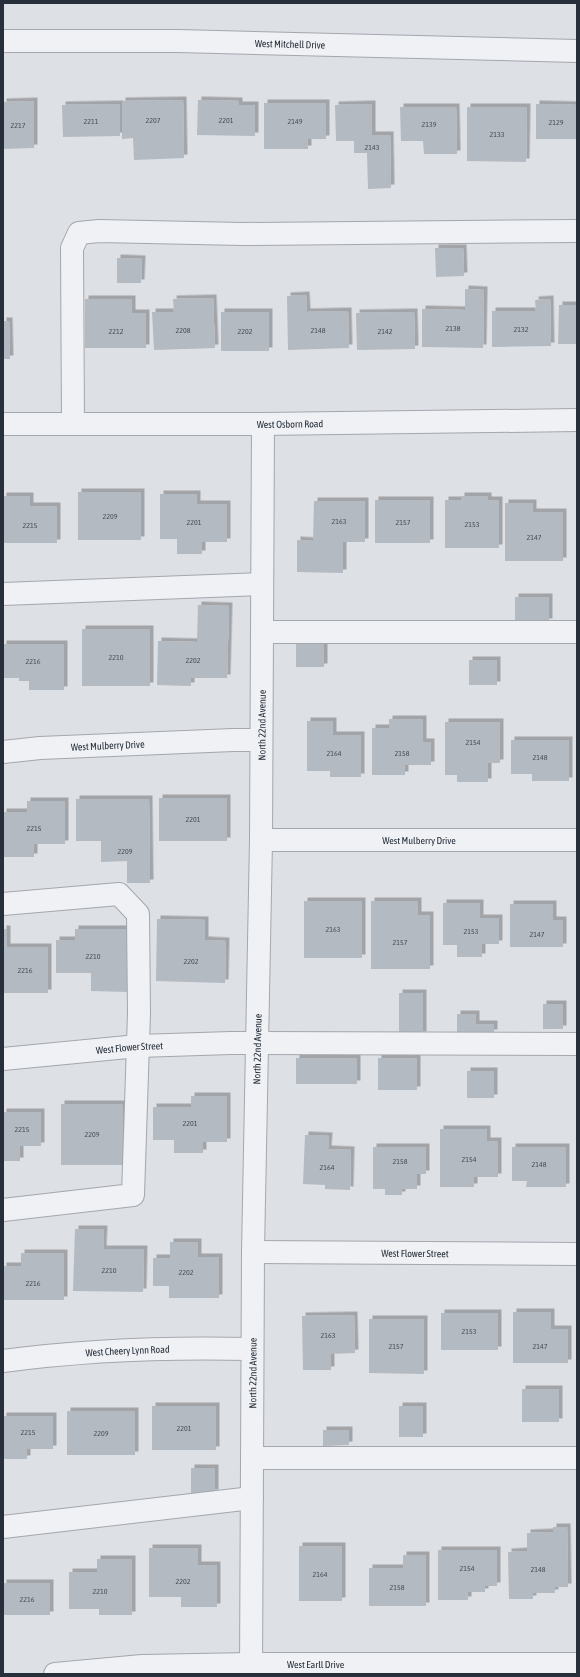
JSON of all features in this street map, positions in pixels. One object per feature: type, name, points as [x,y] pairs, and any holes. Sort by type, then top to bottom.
[{"type":"street","name":"West Mitchell Drive","points":[[3,42],[178,42],[577,51]]},
{"type":"street","points":[[73,424],[72,248],[79,233],[99,231],[242,234],[577,231]]},
{"type":"street","name":"West Osborn Road","points":[[3,424],[263,424],[577,420]]},
{"type":"street","name":"North 22nd Avenue","points":[[251,1669],[252,1349],[261,840],[263,424]]},
{"type":"street","points":[[3,594],[262,584]]},
{"type":"street","points":[[262,632],[577,632]]},
{"type":"street","name":"West Mulberry Drive","points":[[3,752],[40,748],[261,740]]},
{"type":"street","name":"West Mulberry Drive","points":[[261,840],[577,840]]},
{"type":"street","points":[[3,904],[119,894],[138,914],[138,1046],[133,1195],[3,1210]]},
{"type":"street","name":"West Flower Street","points":[[3,1059],[138,1046],[257,1043],[577,1044]]},
{"type":"street","name":"West Flower Street","points":[[253,1252],[577,1254]]},
{"type":"street","name":"West Cheery Lynn Road","points":[[3,1361],[51,1355],[160,1350],[252,1349]]},
{"type":"street","points":[[252,1458],[577,1458]]},
{"type":"street","points":[[3,1528],[252,1498]]},
{"type":"street","name":"West Earll Drive","points":[[54,1674],[142,1666],[251,1669],[577,1664]]},
{"type":"building","points":[[183,100],[184,158],[134,160],[133,138],[122,139],[122,101]]},
{"type":"building","points":[[198,100],[239,101],[239,105],[255,105],[255,136],[197,135]]},
{"type":"building","points":[[34,101],[34,148],[3,149],[3,102]]},
{"type":"building","points":[[264,103],[326,103],[326,139],[308,139],[308,149],[264,149]]},
{"type":"building","points":[[120,104],[120,136],[63,137],[62,105]]},
{"type":"building","points":[[372,104],[372,135],[390,135],[391,188],[368,189],[367,153],[354,153],[354,141],[336,141],[335,105]]},
{"type":"building","points":[[536,104],[577,105],[577,139],[536,139]]},
{"type":"building","points":[[400,107],[456,107],[457,154],[424,154],[423,141],[401,141]]},
{"type":"building","points":[[467,107],[527,107],[526,162],[467,161]]},
{"type":"building","points":[[435,248],[463,248],[464,276],[436,277]]},
{"type":"building","points":[[117,258],[142,259],[141,283],[117,283]]},
{"type":"building","points":[[465,289],[484,290],[483,348],[422,347],[422,309],[465,310]]},
{"type":"building","points":[[306,295],[307,312],[348,311],[349,348],[288,350],[287,296]]},
{"type":"building","points":[[213,298],[215,348],[154,350],[152,312],[174,312],[173,299]]},
{"type":"building","points":[[85,299],[132,299],[132,313],[146,313],[146,348],[85,348]]},
{"type":"building","points":[[550,299],[551,346],[492,347],[492,311],[536,311],[535,300]]},
{"type":"building","points":[[559,305],[577,305],[577,344],[558,344]]},
{"type":"building","points":[[221,312],[269,312],[269,351],[221,351]]},
{"type":"building","points":[[414,312],[415,349],[357,350],[356,313]]},
{"type":"building","points":[[3,321],[9,321],[10,359],[3,359]]},
{"type":"building","points":[[78,492],[141,492],[141,540],[78,540]]},
{"type":"building","points":[[160,494],[197,494],[197,504],[227,504],[227,542],[202,542],[202,554],[177,554],[177,539],[160,539]]},
{"type":"building","points":[[3,496],[30,496],[30,506],[57,506],[57,543],[3,543]]},
{"type":"building","points":[[461,496],[488,496],[488,500],[499,500],[499,548],[445,548],[445,500],[461,500]]},
{"type":"building","points":[[375,500],[430,500],[430,543],[375,543]]},
{"type":"building","points":[[314,501],[365,501],[365,542],[343,542],[343,573],[297,572],[297,540],[313,541]]},
{"type":"building","points":[[505,503],[533,503],[533,512],[563,512],[563,561],[505,561]]},
{"type":"building","points":[[515,597],[549,597],[549,622],[515,622]]},
{"type":"building","points":[[198,605],[229,606],[227,678],[191,678],[191,686],[157,685],[158,641],[197,642]]},
{"type":"building","points":[[82,629],[150,629],[150,686],[82,686]]},
{"type":"building","points":[[296,641],[324,641],[324,667],[296,667]]},
{"type":"building","points":[[3,644],[64,644],[64,690],[29,690],[29,681],[19,681],[19,678],[3,678]]},
{"type":"building","points":[[469,660],[497,660],[497,685],[469,685]]},
{"type":"building","points":[[389,719],[423,719],[423,742],[431,742],[431,765],[405,765],[405,775],[372,775],[372,728],[389,728]]},
{"type":"building","points":[[307,721],[333,721],[333,735],[361,735],[361,777],[330,777],[330,771],[307,771]]},
{"type":"building","points":[[445,722],[500,722],[500,763],[488,763],[488,782],[457,782],[457,775],[445,775]]},
{"type":"building","points":[[511,740],[569,740],[569,781],[532,781],[532,774],[511,774]]},
{"type":"building","points":[[159,798],[227,798],[227,841],[159,841]]},
{"type":"building","points":[[76,799],[149,799],[150,883],[127,883],[127,861],[101,862],[101,841],[76,841]]},
{"type":"building","points":[[27,801],[65,801],[65,844],[34,844],[34,857],[3,857],[3,812],[27,812]]},
{"type":"building","points":[[304,901],[362,901],[362,958],[304,958]]},
{"type":"building","points":[[371,901],[418,901],[418,915],[430,915],[430,969],[371,969]]},
{"type":"building","points":[[443,903],[480,903],[480,918],[499,918],[499,944],[482,944],[482,957],[457,957],[457,945],[443,945]]},
{"type":"building","points":[[510,904],[553,904],[553,920],[563,920],[563,947],[510,947]]},
{"type":"building","points":[[157,919],[205,920],[205,940],[226,941],[225,983],[156,981]]},
{"type":"building","points":[[3,929],[7,929],[7,947],[48,947],[48,993],[3,993]]},
{"type":"building","points":[[75,929],[129,929],[129,992],[91,991],[91,973],[56,973],[56,940],[75,940]]},
{"type":"building","points":[[399,993],[423,993],[423,1035],[399,1035]]},
{"type":"building","points":[[543,1004],[563,1004],[563,1029],[543,1029]]},
{"type":"building","points":[[457,1014],[476,1014],[476,1024],[494,1024],[494,1033],[457,1033]]},
{"type":"building","points":[[296,1058],[357,1058],[357,1084],[296,1084]]},
{"type":"building","points":[[378,1058],[417,1058],[417,1090],[378,1090]]},
{"type":"building","points":[[467,1071],[494,1071],[494,1098],[467,1098]]},
{"type":"building","points":[[191,1096],[227,1096],[227,1142],[203,1142],[203,1153],[174,1153],[174,1140],[153,1140],[153,1107],[191,1107]]},
{"type":"building","points":[[61,1104],[123,1104],[123,1165],[61,1165]]},
{"type":"building","points":[[3,1112],[41,1112],[41,1146],[20,1146],[20,1161],[3,1161]]},
{"type":"building","points":[[440,1129],[487,1129],[487,1141],[498,1141],[498,1177],[474,1177],[474,1187],[440,1187]]},
{"type":"building","points":[[305,1135],[329,1136],[328,1149],[351,1150],[350,1190],[325,1189],[325,1185],[303,1184]]},
{"type":"building","points":[[373,1147],[426,1147],[426,1174],[417,1174],[417,1189],[402,1189],[402,1195],[385,1195],[385,1189],[373,1189]]},
{"type":"building","points":[[512,1147],[566,1147],[566,1187],[526,1187],[527,1181],[512,1181]]},
{"type":"building","points":[[75,1229],[104,1229],[103,1249],[144,1249],[143,1292],[73,1291]]},
{"type":"building","points":[[170,1242],[198,1242],[198,1257],[219,1257],[219,1298],[169,1298],[169,1286],[153,1286],[153,1258],[170,1258]]},
{"type":"building","points":[[21,1253],[64,1253],[64,1300],[3,1300],[3,1266],[21,1266]]},
{"type":"building","points":[[513,1312],[551,1312],[551,1329],[568,1329],[568,1363],[513,1363]]},
{"type":"building","points":[[441,1313],[498,1313],[498,1350],[441,1350]]},
{"type":"building","points":[[354,1315],[355,1353],[331,1354],[331,1370],[303,1370],[302,1316]]},
{"type":"building","points":[[369,1319],[424,1319],[424,1374],[369,1373]]},
{"type":"building","points":[[522,1389],[559,1389],[559,1422],[522,1422]]},
{"type":"building","points":[[152,1406],[216,1406],[216,1450],[152,1450]]},
{"type":"building","points":[[399,1406],[423,1406],[423,1437],[399,1437]]},
{"type":"building","points":[[67,1411],[135,1411],[135,1455],[67,1455]]},
{"type":"building","points":[[3,1416],[53,1416],[53,1449],[27,1449],[27,1459],[3,1459]]},
{"type":"building","points":[[323,1430],[349,1430],[349,1445],[323,1446]]},
{"type":"building","points":[[191,1468],[215,1468],[215,1493],[191,1493]]},
{"type":"building","points":[[553,1527],[567,1527],[568,1587],[555,1587],[555,1593],[533,1593],[533,1599],[509,1599],[508,1552],[527,1551],[527,1533],[553,1532]]},
{"type":"building","points":[[299,1546],[342,1546],[342,1601],[299,1601]]},
{"type":"building","points":[[149,1548],[198,1548],[198,1565],[217,1565],[217,1607],[181,1607],[181,1597],[149,1597]]},
{"type":"building","points":[[438,1550],[497,1550],[497,1586],[485,1586],[485,1592],[468,1592],[468,1600],[438,1600]]},
{"type":"building","points":[[403,1555],[426,1555],[426,1606],[369,1606],[369,1568],[403,1568]]},
{"type":"building","points":[[97,1559],[132,1559],[132,1615],[99,1615],[99,1609],[69,1609],[69,1572],[97,1572]]},
{"type":"building","points":[[3,1583],[50,1583],[50,1615],[3,1615]]}]
